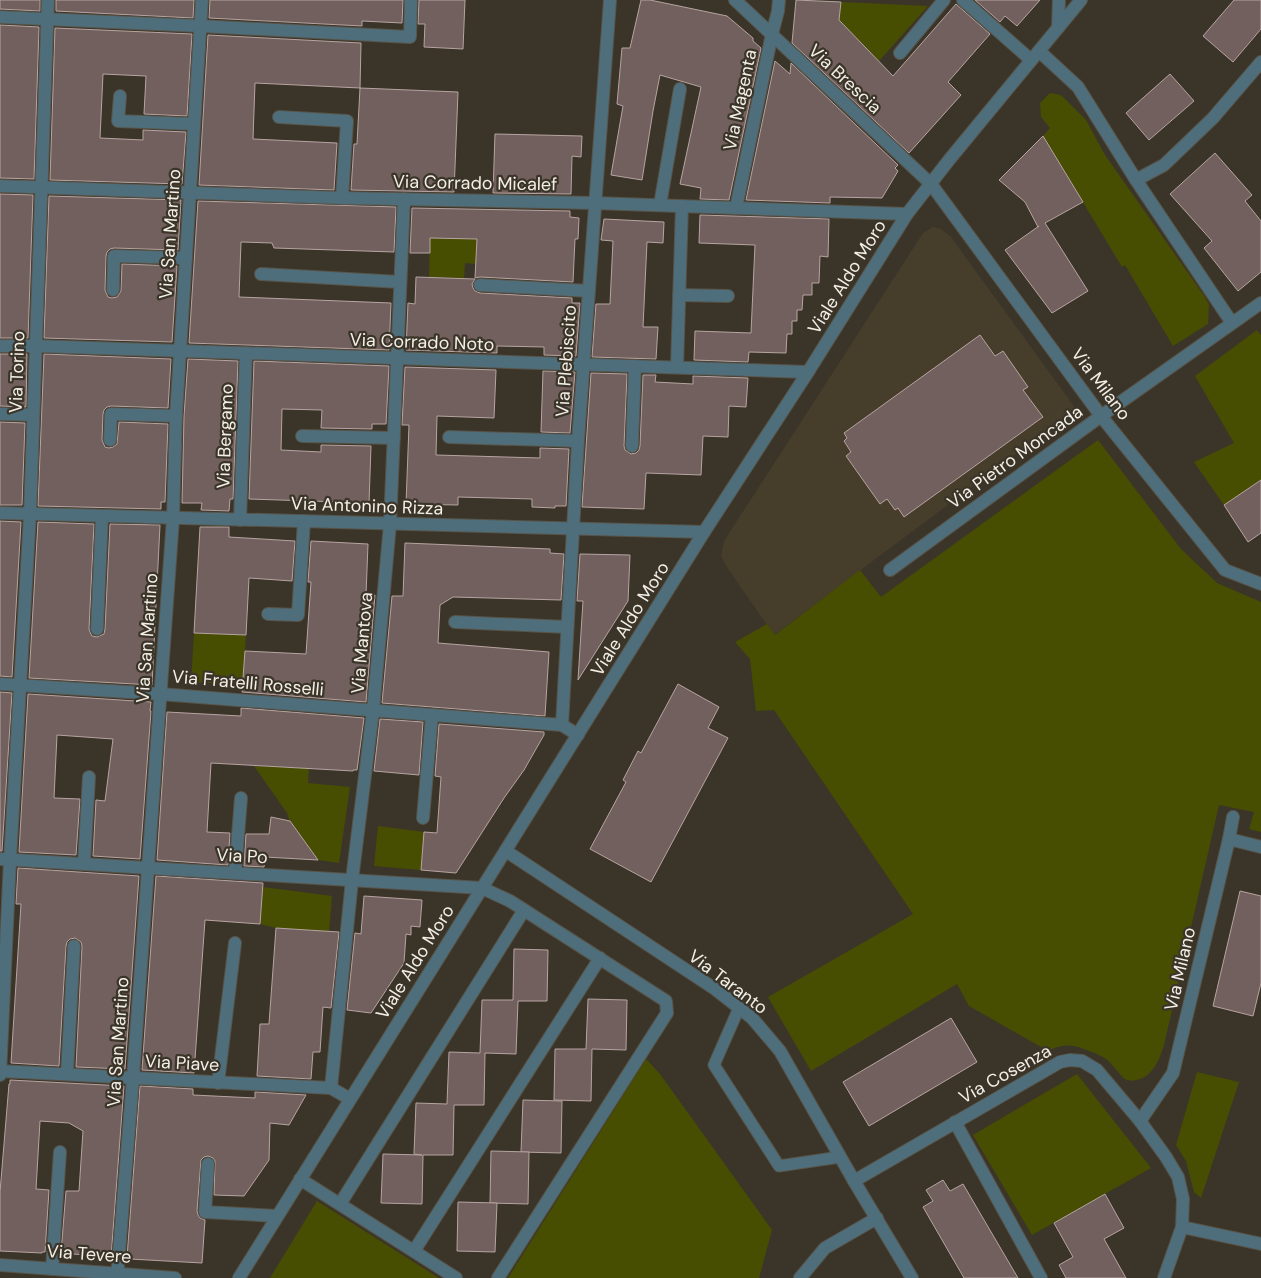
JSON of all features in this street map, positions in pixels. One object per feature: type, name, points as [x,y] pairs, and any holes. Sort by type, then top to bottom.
[{"type":"street","name":"Via Torino","points":[[0,1072],[5,859],[20,686],[30,514],[48,0]]},
{"type":"street","name":"Via San Martino","points":[[117,1276],[173,518],[176,416],[202,0]]},
{"type":"street","points":[[0,17],[410,37],[411,0]]},
{"type":"street","name":"Via Plebiscito","points":[[562,725],[572,529],[610,0]]},
{"type":"street","name":"Via Brescia","points":[[735,0],[931,184]]},
{"type":"street","name":"Via Magenta","points":[[736,208],[779,0]]},
{"type":"street","points":[[900,53],[944,0]]},
{"type":"street","points":[[963,0],[1078,87],[1136,180],[1232,323]]},
{"type":"street","points":[[1058,28],[1059,0]]},
{"type":"street","name":"Viale Aldo Moro","points":[[239,1278],[704,532],[808,372],[907,214],[949,160],[1082,0]]},
{"type":"street","points":[[1136,180],[1164,164],[1206,125],[1261,62]]},
{"type":"street","points":[[660,205],[680,89]]},
{"type":"street","points":[[120,96],[118,121],[194,124]]},
{"type":"street","points":[[279,117],[347,121],[342,198]]},
{"type":"street","name":"Via Milano","points":[[931,184],[1101,416],[1225,570],[1261,584]]},
{"type":"street","name":"Via Corrado Micalef","points":[[0,186],[907,214]]},
{"type":"street","name":"Via Mantova","points":[[331,1088],[352,880],[373,711],[390,524],[404,199]]},
{"type":"street","points":[[677,367],[682,206]]},
{"type":"street","points":[[113,290],[114,256],[186,258]]},
{"type":"street","points":[[261,274],[400,282]]},
{"type":"street","points":[[480,285],[589,291]]},
{"type":"street","points":[[679,295],[728,296]]},
{"type":"street","name":"Via Pietro Moncada","points":[[890,570],[1101,416],[1261,303]]},
{"type":"street","name":"Via Corrado Noto","points":[[0,346],[808,372]]},
{"type":"street","name":"Via Bergamo","points":[[240,520],[246,353]]},
{"type":"street","points":[[632,446],[635,366]]},
{"type":"street","points":[[0,414],[33,415]]},
{"type":"street","points":[[110,440],[111,414],[176,416]]},
{"type":"street","points":[[302,436],[394,438]]},
{"type":"street","points":[[449,437],[578,441]]},
{"type":"street","name":"Via Antonino Rizza","points":[[0,513],[704,532]]},
{"type":"street","points":[[97,629],[102,516]]},
{"type":"street","points":[[268,614],[298,615],[304,521]]},
{"type":"street","points":[[455,622],[567,627]]},
{"type":"street","name":"Via Fratelli Rosselli","points":[[0,684],[160,694],[562,725]]},
{"type":"street","points":[[423,818],[432,714]]},
{"type":"street","points":[[562,725],[578,735]]},
{"type":"street","points":[[84,864],[90,777]]},
{"type":"street","points":[[235,873],[241,798]]},
{"type":"street","name":"Via Milano","points":[[1140,1121],[1173,1073],[1233,817]]},
{"type":"street","points":[[1229,839],[1261,847]]},
{"type":"street","name":"Via Taranto","points":[[506,851],[707,984],[752,1018],[780,1050],[854,1181],[912,1278]]},
{"type":"street","name":"Via Po","points":[[5,859],[482,888]]},
{"type":"street","points":[[482,888],[510,901],[666,1001],[666,1013],[498,1278]]},
{"type":"street","points":[[340,1204],[524,910]]},
{"type":"street","points":[[218,1082],[234,943]]},
{"type":"street","points":[[67,1074],[74,946]]},
{"type":"street","points":[[414,1251],[600,958]]},
{"type":"street","name":"Via Cosenza","points":[[854,1181],[1060,1062],[1070,1060],[1082,1061],[1097,1070],[1140,1121],[1178,1176],[1183,1199],[1182,1227],[1164,1278]]},
{"type":"street","name":"Via Piave","points":[[0,1072],[331,1088]]},
{"type":"street","points":[[331,1088],[350,1099]]},
{"type":"street","points":[[955,1122],[1041,1278]]},
{"type":"street","points":[[52,1269],[60,1152]]},
{"type":"street","points":[[208,1164],[205,1212],[278,1216]]},
{"type":"street","points":[[300,1179],[456,1278]]},
{"type":"street","points":[[800,1278],[825,1248],[877,1218]]},
{"type":"street","points":[[1182,1227],[1261,1244]]},
{"type":"street","name":"Via Tevere","points":[[0,1265],[117,1276],[176,1278]]},
{"type":"lane","points":[[739,1008],[714,1065],[779,1166],[840,1156]]},
{"type":"shaded area","points":[[933,227],[941,229],[951,237],[1076,409],[774,635],[726,566],[721,556],[724,541],[923,233]]},
{"type":"green space","points":[[841,2],[928,6],[879,61],[839,20]]},
{"type":"green space","points":[[1050,93],[1061,95],[1086,120],[1105,155],[1209,305],[1208,324],[1173,346],[1125,265],[1122,267],[1043,136],[1050,128],[1041,117],[1040,103]]},
{"type":"green space","points":[[478,214],[476,264],[465,263],[464,278],[429,277],[430,238]]},
{"type":"green space","points":[[1257,330],[1261,335],[1261,480],[1224,505],[1194,462],[1234,443],[1195,376]]},
{"type":"green space","points":[[1098,440],[1181,549],[1217,583],[1261,602],[1261,832],[1249,829],[1254,812],[1219,805],[1164,1045],[1157,1062],[1147,1075],[1130,1081],[1123,1078],[1111,1064],[1098,1054],[1075,1046],[1060,1046],[1048,1051],[969,1006],[957,984],[811,1071],[768,997],[913,914],[774,710],[756,711],[750,659],[735,642],[767,624],[775,635],[860,570],[881,597]]},
{"type":"green space","points":[[194,633],[246,635],[243,685],[191,682]]},
{"type":"green space","points":[[254,766],[309,768],[308,783],[350,787],[339,863],[318,860]]},
{"type":"green space","points":[[378,826],[424,832],[421,870],[374,866]]},
{"type":"green space","points":[[263,887],[332,896],[329,932],[276,928],[260,924]]},
{"type":"green space","points":[[646,1059],[660,1074],[772,1230],[759,1278],[508,1278]]},
{"type":"green space","points":[[1197,1072],[1239,1082],[1201,1198],[1194,1192],[1186,1161],[1176,1145]]},
{"type":"green space","points":[[1077,1074],[1151,1168],[1032,1235],[973,1135]]},
{"type":"green space","points":[[317,1201],[439,1278],[270,1278]]},
{"type":"building","points":[[0,0],[40,0],[40,11],[0,9]]},
{"type":"building","points":[[56,0],[194,0],[193,18],[56,11]]},
{"type":"building","points":[[210,0],[403,0],[402,23],[362,21],[362,26],[209,18]]},
{"type":"building","points":[[419,0],[465,0],[463,49],[424,47],[425,24],[418,24]]},
{"type":"building","points":[[641,0],[650,0],[727,16],[753,38],[753,41],[761,48],[729,200],[700,199],[701,188],[680,184],[701,87],[660,75],[642,180],[611,175],[623,106],[617,104],[622,48],[630,48]]},
{"type":"building","points":[[796,0],[841,2],[839,20],[893,76],[956,4],[990,34],[948,82],[961,95],[909,153],[792,43]]},
{"type":"building","points":[[975,0],[1040,0],[1017,26],[1005,16],[1000,22]]},
{"type":"building","points":[[1234,0],[1261,0],[1261,29],[1233,62],[1203,36]]},
{"type":"building","points":[[0,25],[39,27],[34,179],[0,178]]},
{"type":"building","points":[[55,28],[192,34],[187,116],[144,114],[146,76],[103,74],[100,138],[143,140],[143,130],[186,132],[182,184],[50,180]]},
{"type":"building","points":[[208,35],[361,43],[360,88],[255,83],[253,139],[337,143],[334,190],[199,185]]},
{"type":"building","points":[[775,61],[790,74],[791,63],[898,165],[895,168],[898,171],[882,198],[830,197],[830,203],[746,200]]},
{"type":"building","points":[[1170,74],[1194,101],[1149,140],[1126,113]]},
{"type":"building","points":[[360,88],[458,92],[454,192],[351,190],[354,144],[357,144]]},
{"type":"building","points":[[495,134],[582,136],[581,157],[572,156],[571,194],[493,193]]},
{"type":"building","points":[[1043,136],[1083,202],[1045,223],[1088,291],[1052,313],[1005,250],[1038,227],[1025,202],[999,180]]},
{"type":"building","points":[[1215,153],[1252,195],[1245,201],[1261,221],[1261,272],[1238,291],[1204,248],[1212,241],[1170,194]]},
{"type":"building","points":[[0,194],[33,195],[28,338],[0,338]]},
{"type":"building","points":[[49,196],[181,200],[178,250],[114,248],[107,252],[106,256],[105,290],[108,297],[112,298],[117,297],[121,291],[122,264],[177,266],[172,342],[44,338]]},
{"type":"building","points":[[198,201],[396,207],[394,252],[274,248],[272,243],[241,242],[239,297],[391,303],[389,350],[189,343]]},
{"type":"building","points":[[412,208],[570,211],[570,217],[579,218],[578,239],[575,239],[573,282],[475,278],[477,239],[430,238],[430,253],[410,253]]},
{"type":"building","points":[[700,215],[829,219],[828,257],[820,256],[819,283],[812,283],[812,295],[803,295],[802,310],[797,310],[797,321],[792,321],[792,334],[787,334],[786,353],[749,352],[748,362],[694,360],[695,331],[751,333],[755,245],[699,243]]},
{"type":"building","points":[[604,219],[664,222],[663,243],[647,242],[643,327],[658,327],[656,359],[592,357],[596,304],[610,304],[613,241],[601,240]]},
{"type":"building","points":[[416,277],[475,279],[472,284],[473,288],[480,293],[572,298],[572,303],[580,303],[576,356],[544,355],[544,347],[497,346],[497,353],[406,350],[408,303],[415,304]]},
{"type":"building","points":[[980,335],[995,356],[1003,351],[1028,387],[1023,390],[1043,417],[904,517],[898,508],[895,510],[887,499],[880,504],[846,456],[851,452],[844,441],[847,438],[844,433]]},
{"type":"building","points":[[0,354],[27,354],[26,407],[0,406]]},
{"type":"building","points":[[44,354],[171,359],[168,408],[111,406],[104,410],[103,414],[102,440],[105,447],[109,448],[117,444],[119,422],[168,424],[165,502],[161,502],[161,509],[38,506]]},
{"type":"building","points":[[188,359],[238,361],[233,499],[230,499],[229,511],[201,510],[202,503],[182,503],[184,416]]},
{"type":"building","points":[[254,361],[389,366],[386,424],[372,424],[372,429],[321,428],[322,410],[282,409],[281,450],[321,452],[321,445],[371,446],[369,503],[249,499]]},
{"type":"building","points":[[405,367],[496,370],[494,418],[437,416],[436,455],[540,458],[540,448],[569,449],[566,506],[555,506],[555,508],[532,507],[532,499],[458,497],[458,505],[406,504],[409,425],[402,425]]},
{"type":"building","points":[[543,371],[575,372],[570,433],[541,432]]},
{"type":"building","points":[[591,373],[627,374],[624,446],[625,450],[631,454],[636,453],[640,446],[643,375],[656,375],[655,382],[693,384],[693,376],[748,378],[746,407],[729,406],[728,437],[703,436],[701,475],[646,473],[644,509],[582,507]]},
{"type":"building","points":[[0,422],[25,423],[22,505],[0,505]]},
{"type":"building","points":[[1261,480],[1261,533],[1248,542],[1224,505]]},
{"type":"building","points":[[0,521],[21,522],[12,677],[0,676]]},
{"type":"building","points":[[38,522],[94,524],[89,629],[92,636],[97,637],[104,634],[105,629],[110,524],[160,525],[152,685],[29,678]]},
{"type":"building","points":[[200,527],[229,527],[229,537],[295,541],[292,581],[249,578],[246,635],[194,633]]},
{"type":"building","points":[[311,541],[368,544],[366,595],[375,595],[366,702],[242,692],[245,651],[306,654],[311,582],[308,582]]},
{"type":"building","points":[[405,543],[550,549],[550,553],[564,554],[561,600],[453,597],[440,605],[438,643],[549,652],[545,716],[382,703],[392,596],[403,596]]},
{"type":"building","points":[[580,554],[630,555],[628,601],[578,680],[583,601],[577,601]]},
{"type":"building","points":[[678,684],[719,707],[708,728],[728,738],[651,882],[590,849],[626,782],[623,780],[638,751],[641,753]]},
{"type":"building","points":[[0,692],[12,693],[2,851],[0,851]]},
{"type":"building","points":[[28,694],[151,702],[140,859],[93,856],[96,800],[105,801],[113,739],[57,735],[54,798],[80,799],[76,855],[19,852]]},
{"type":"building","points":[[241,708],[364,718],[357,770],[211,763],[207,832],[230,833],[228,865],[157,860],[167,712],[241,716]]},
{"type":"building","points":[[380,719],[423,722],[419,775],[374,771]]},
{"type":"building","points":[[439,724],[544,732],[524,770],[456,873],[421,870],[424,832],[437,833],[441,777],[435,776]]},
{"type":"building","points":[[271,817],[290,821],[318,860],[265,857],[264,867],[244,866],[246,834],[269,834]]},
{"type":"building","points":[[18,868],[139,876],[125,1069],[76,1067],[82,946],[81,942],[75,938],[70,939],[66,946],[59,1066],[11,1063],[21,904],[16,904]]},
{"type":"building","points":[[156,876],[263,883],[260,924],[205,920],[194,1073],[142,1070]]},
{"type":"building","points":[[1240,891],[1261,896],[1261,983],[1253,1016],[1213,1006]]},
{"type":"building","points":[[364,896],[422,900],[420,927],[411,926],[411,935],[406,934],[404,963],[371,1013],[347,1010],[355,933],[361,934]]},
{"type":"building","points":[[276,928],[339,932],[331,1008],[323,1007],[320,1052],[313,1052],[311,1079],[257,1076],[260,1024],[269,1024]]},
{"type":"building","points":[[514,949],[548,950],[547,1001],[518,1001],[516,1054],[485,1053],[484,1105],[454,1105],[453,1155],[423,1155],[422,1204],[381,1203],[383,1154],[422,1155],[414,1154],[416,1103],[447,1104],[449,1052],[480,1053],[482,1000],[513,1000]]},
{"type":"building","points":[[588,999],[627,1000],[626,1050],[592,1049],[591,1101],[554,1100],[555,1049],[586,1049]]},
{"type":"building","points":[[951,1018],[977,1062],[869,1126],[843,1082]]},
{"type":"building","points":[[10,1080],[124,1086],[111,1257],[61,1253],[66,1191],[79,1191],[83,1131],[69,1123],[40,1121],[36,1189],[49,1190],[45,1252],[0,1251],[0,1192]]},
{"type":"building","points":[[140,1086],[193,1089],[193,1095],[255,1098],[255,1092],[306,1095],[289,1125],[270,1123],[269,1160],[244,1196],[214,1195],[215,1161],[208,1156],[201,1160],[197,1211],[200,1218],[205,1220],[202,1263],[130,1259],[127,1257]]},
{"type":"building","points":[[523,1100],[562,1101],[561,1153],[521,1152]]},
{"type":"building","points":[[491,1151],[529,1152],[528,1204],[490,1203]]},
{"type":"building","points":[[943,1180],[950,1191],[963,1184],[1018,1278],[964,1278],[923,1207],[933,1201],[926,1190]]},
{"type":"building","points":[[1105,1194],[1124,1228],[1104,1239],[1126,1278],[1066,1278],[1059,1265],[1073,1257],[1054,1223]]},
{"type":"building","points":[[458,1202],[497,1203],[495,1252],[457,1251]]}]
